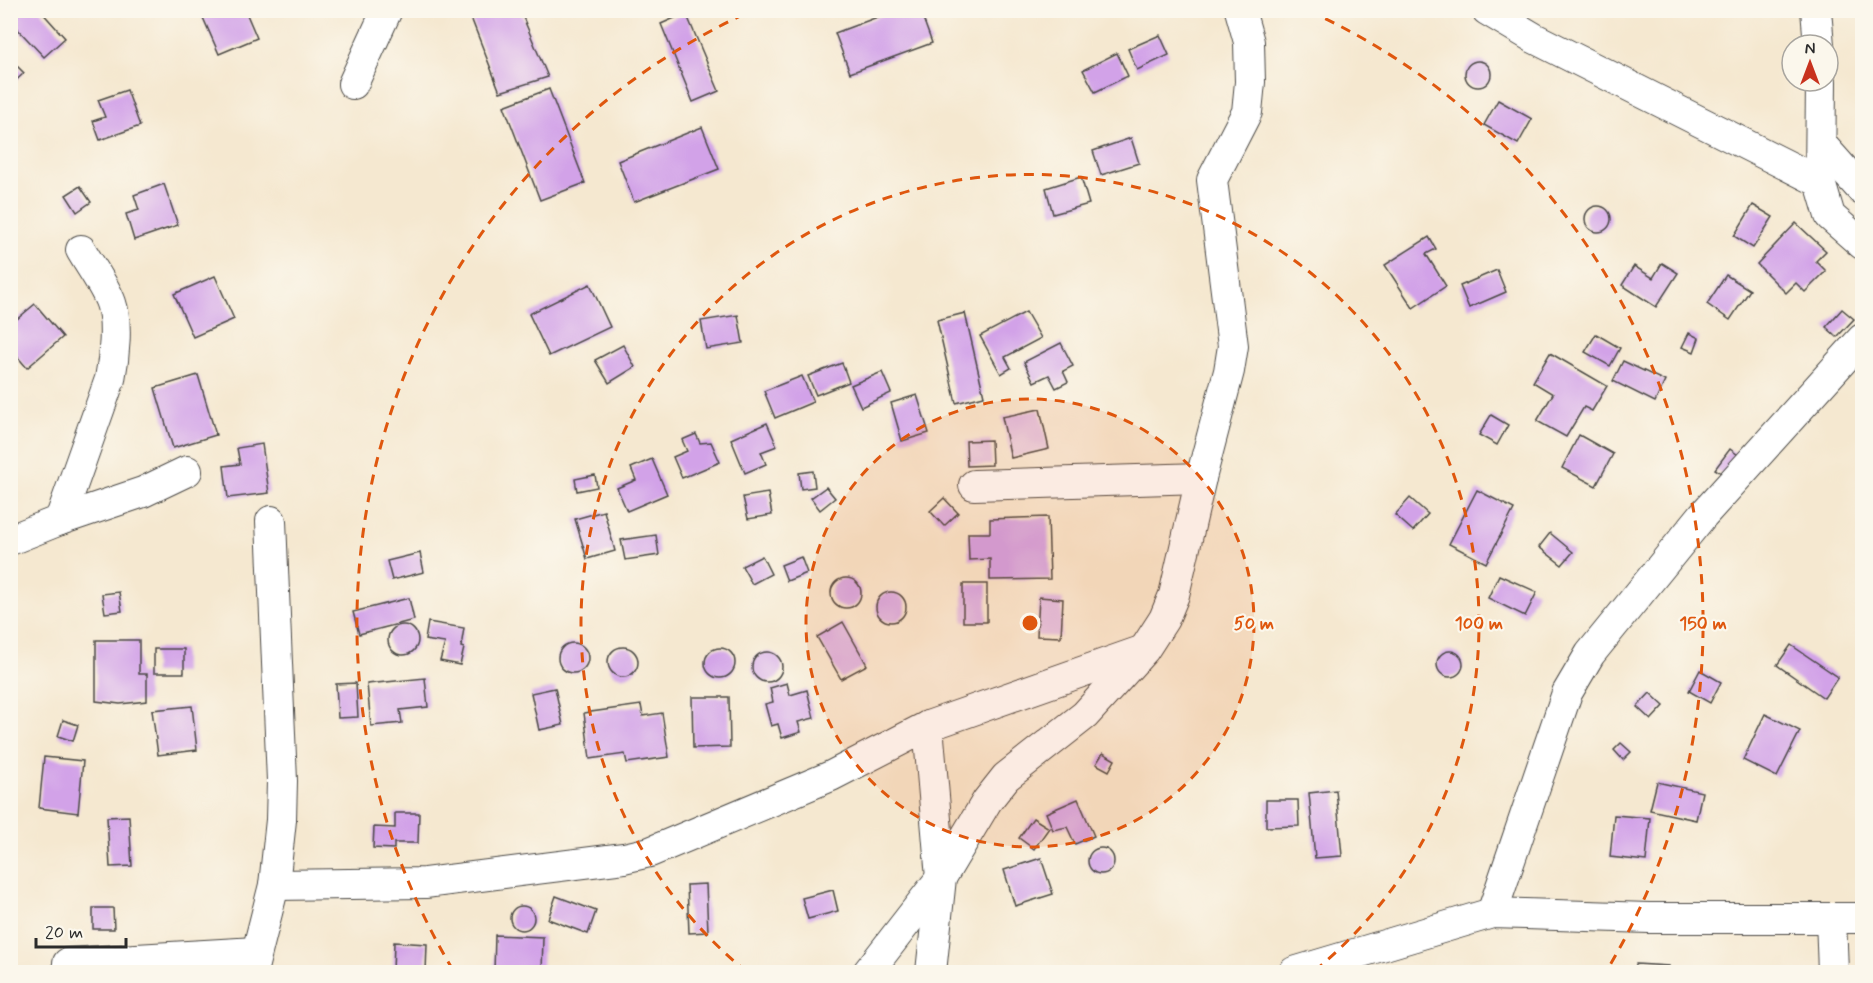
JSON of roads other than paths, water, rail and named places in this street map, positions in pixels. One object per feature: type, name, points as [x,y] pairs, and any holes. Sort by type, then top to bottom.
[{"type":"street","points":[[353,84],[387,10]]},
{"type":"street","points":[[868,972],[941,878],[987,801],[1006,777],[1085,715],[1144,650],[1164,619],[1174,595],[1229,371],[1233,346],[1212,180],[1247,112],[1250,81],[1249,42],[1240,10]]},
{"type":"street","points":[[1487,10],[1534,38],[1820,182]]},
{"type":"street","points":[[1816,10],[1818,33]]},
{"type":"street","points":[[1821,93],[1820,182],[1830,216],[1863,244]]},
{"type":"street","points":[[1821,144],[1863,190]]},
{"type":"street","points":[[60,520],[114,363],[114,319],[111,303],[81,249]]},
{"type":"street","points":[[1491,914],[1567,693],[1590,654],[1703,515],[1863,339]]},
{"type":"street","points":[[10,540],[60,520],[143,492],[187,471]]},
{"type":"street","points":[[974,485],[1201,478]]},
{"type":"street","points":[[68,963],[254,962],[274,885],[282,781],[271,521]]},
{"type":"street","points":[[274,885],[425,883],[624,858],[651,852],[831,776],[928,726],[1144,650]]},
{"type":"street","points":[[928,726],[941,878],[930,972]]},
{"type":"street","points":[[1294,972],[1491,914],[1649,918],[1863,918]]},
{"type":"street","points":[[1832,918],[1833,972]]}]
